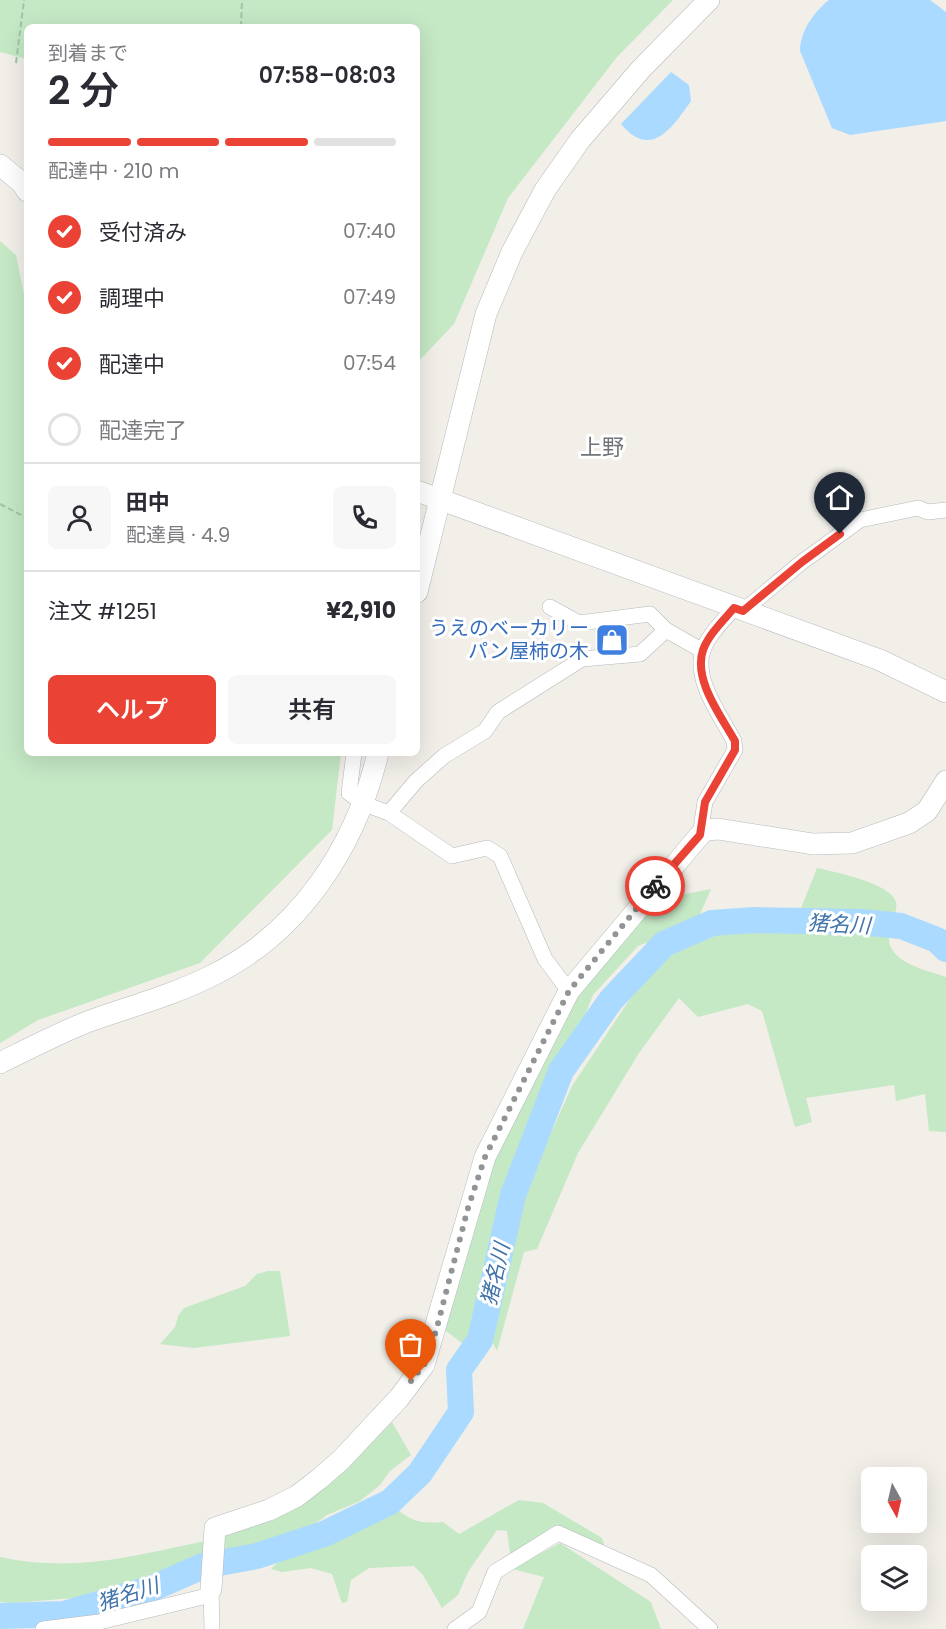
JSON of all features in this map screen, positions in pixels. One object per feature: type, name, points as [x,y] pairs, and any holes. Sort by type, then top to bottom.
[{"type":"street","points":[[420,579],[486,314],[518,241],[545,190],[579,140],[641,69],[709,0]]},
{"type":"street","points":[[0,165],[24,186]]},
{"type":"street","points":[[420,492],[880,660],[946,692]]},
{"type":"street","points":[[700,835],[705,802],[735,750],[735,741],[705,685],[703,651],[713,633],[738,610],[860,520],[918,508],[928,512],[946,510]]},
{"type":"street","points":[[550,607],[579,623],[651,614],[666,630],[703,651]]},
{"type":"street","points":[[389,813],[416,781],[444,756],[485,731],[498,711],[582,659],[640,654],[666,630]]},
{"type":"street","points":[[354,756],[349,793],[364,804],[389,813],[452,856],[487,849],[500,856],[545,959],[569,991]]},
{"type":"street","points":[[0,1063],[87,1022],[173,993],[213,975],[249,954],[274,934],[321,883],[340,854],[364,804],[377,756]]},
{"type":"street","points":[[212,1629],[211,1592],[215,1528],[269,1510],[297,1496],[319,1479],[341,1460],[399,1398],[424,1365],[485,1157],[569,991],[700,835],[706,830],[718,830],[832,845],[852,843],[909,823],[936,808],[946,781]]},
{"type":"street","points":[[455,1629],[478,1612],[495,1572],[558,1533],[651,1575],[710,1629]]},
{"type":"street","points":[[43,1629],[88,1626],[169,1607],[211,1592]]},
{"type":"path","points":[[16,63],[24,0]]},
{"type":"path","points":[[241,24],[242,0]]},
{"type":"path","points":[[0,504],[24,516]]},
{"type":"green space","points":[[0,0],[673,0],[617,57],[508,198],[454,324],[420,360],[420,24],[24,24],[24,58],[0,52]]},
{"type":"green space","points":[[0,241],[16,255],[24,294],[24,756],[341,756],[332,830],[200,963],[38,1020],[0,1043]]},
{"type":"green space","points":[[817,868],[861,879],[892,895],[896,902],[896,912],[890,929],[889,940],[892,949],[906,962],[946,977],[946,1132],[929,1131],[925,1094],[896,1101],[894,1085],[806,1098],[812,1122],[795,1127],[762,1011],[748,1004],[698,1017],[679,998],[639,1053],[578,1153],[537,1249],[524,1252],[497,1351],[492,1341],[498,1299],[520,1203],[572,1086],[656,960],[716,928],[794,926]]},
{"type":"green space","points":[[711,889],[697,921],[638,946],[593,995],[578,1033],[546,1082],[500,1205],[470,1341],[466,1346],[442,1328],[485,1173],[583,987],[656,900]]},
{"type":"green space","points":[[280,1271],[290,1336],[194,1348],[160,1344],[175,1327],[178,1316],[184,1308],[245,1286],[257,1274]]},
{"type":"green space","points":[[392,1422],[411,1455],[390,1471],[380,1485],[360,1501],[327,1515],[296,1538],[234,1553],[225,1548],[224,1534],[279,1517],[332,1481]]},
{"type":"green space","points":[[519,1500],[543,1503],[602,1538],[604,1544],[600,1549],[557,1527],[510,1553],[507,1531],[497,1530],[468,1572],[458,1595],[442,1608],[423,1575],[414,1566],[369,1568],[351,1580],[347,1602],[342,1603],[332,1574],[311,1568],[282,1572],[271,1569],[287,1556],[347,1535],[359,1520],[392,1505],[410,1518],[421,1522],[443,1522],[459,1534]]},
{"type":"green space","points":[[205,1541],[204,1558],[99,1596],[0,1602],[0,1557],[27,1562],[78,1563],[128,1557]]},
{"type":"green space","points":[[560,1543],[651,1602],[661,1629],[523,1629],[544,1577],[512,1569]]},
{"type":"water","points":[[829,0],[930,0],[946,12],[946,121],[850,135],[832,128],[800,51],[805,29],[818,10]]},
{"type":"water","points":[[671,72],[689,85],[691,101],[676,121],[660,136],[651,140],[632,134],[621,124]]},
{"type":"waterway","name":"猪名川","points":[[0,1616],[64,1614],[153,1588],[203,1566],[257,1556],[324,1534],[390,1502],[420,1473],[461,1412],[459,1370],[480,1340],[513,1195],[561,1071],[611,1000],[664,944],[712,923],[754,920],[861,922],[901,926],[937,940],[946,949]]},
{"type":"way so far","points":[[411,1381],[424,1365],[436,1331],[468,1208],[485,1157],[569,991],[655,886]]},
{"type":"place","name":"うえのベーカリー パン屋柿の木","points":[[612,640]]},
{"type":"district","name":"上野","points":[[602,447]]},
{"type":"route","points":[[655,886],[700,835],[700,821],[705,802],[713,784],[732,759],[735,750],[735,741],[705,685],[702,665],[703,651],[713,633],[734,608],[743,611],[840,534]]}]
